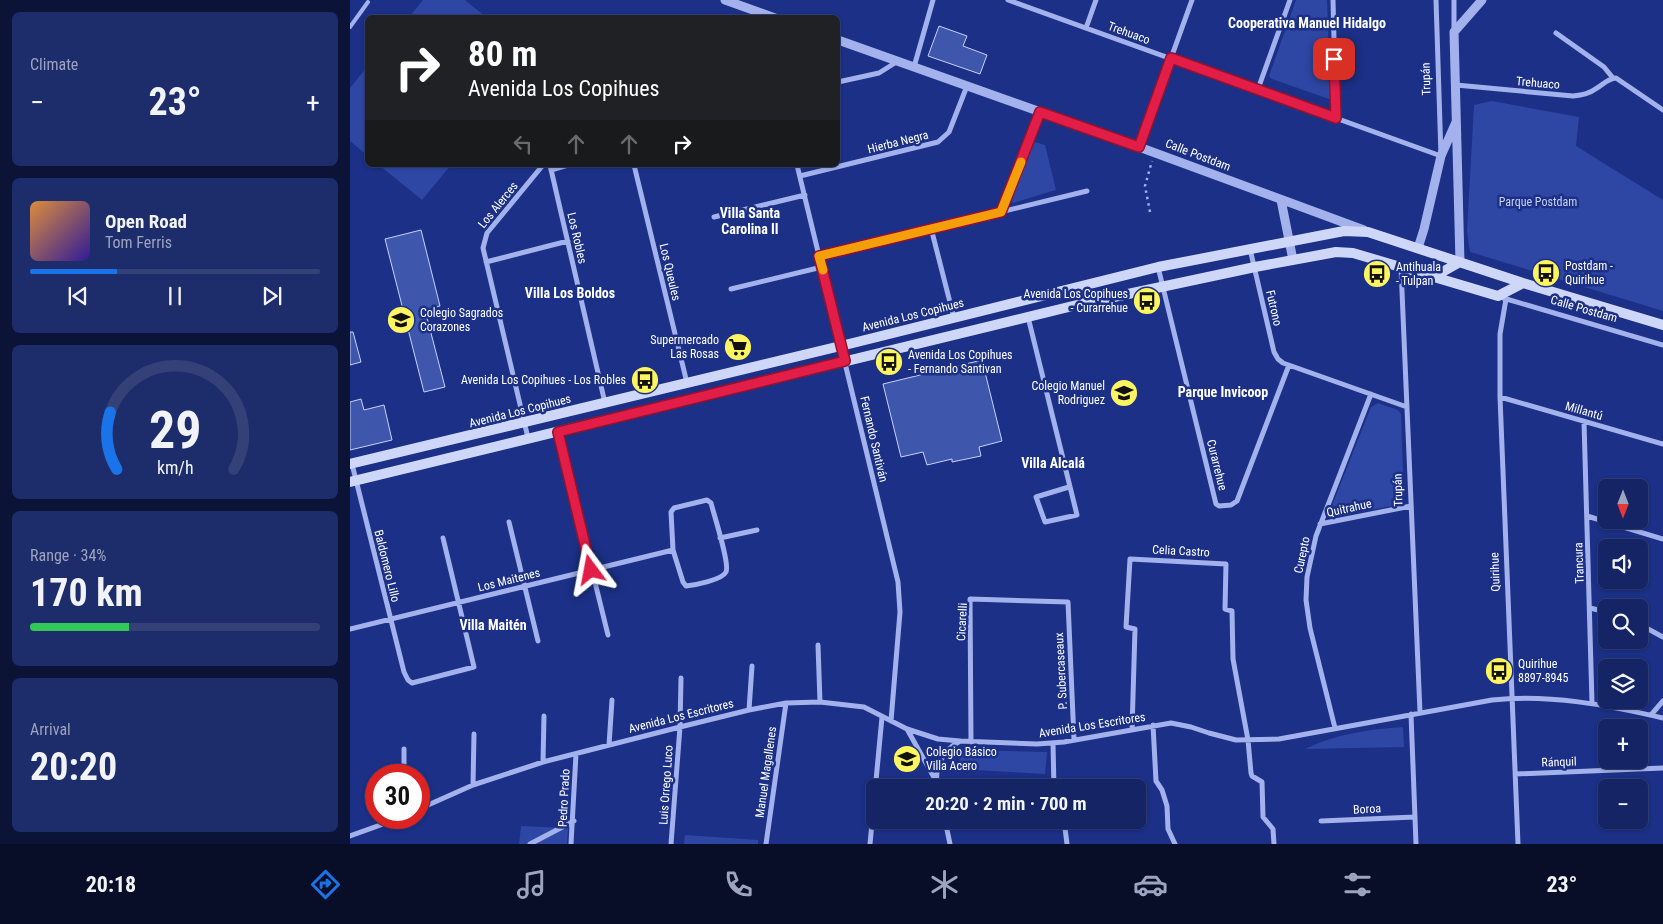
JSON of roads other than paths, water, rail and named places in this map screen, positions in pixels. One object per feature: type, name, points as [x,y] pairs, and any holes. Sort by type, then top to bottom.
[{"type":"main road","name":"Avenida Los Copihues","points":[[351,464],[841,346],[1158,267],[1344,231],[1368,232]]},
{"type":"main road","name":"Calle Postdam","points":[[1368,232],[1523,283],[1663,325]]},
{"type":"main road","name":"Calle Postdam","points":[[1293,260],[1344,252],[1361,255],[1502,298]]},
{"type":"main road","points":[[353,481],[1028,317],[1162,286],[1293,260]]},
{"type":"main road","points":[[1427,276],[1444,271],[1460,262]]},
{"type":"main road","points":[[1502,298],[1523,283]]},
{"type":"street","points":[[725,0],[761,15]]},
{"type":"street","points":[[914,67],[934,0]]},
{"type":"street","name":"Trehuaco","points":[[1008,0],[1026,3],[1086,28],[1441,156]]},
{"type":"street","points":[[1086,28],[1096,0]]},
{"type":"street","points":[[1139,147],[1192,0]]},
{"type":"street","points":[[1258,90],[1290,0]]},
{"type":"street","points":[[1333,0],[1336,118]]},
{"type":"street","name":"Trupán","points":[[1436,0],[1441,156]]},
{"type":"street","name":"Trupán","points":[[1454,0],[1460,262]]},
{"type":"street","points":[[1454,32],[1482,0]]},
{"type":"street","points":[[1556,33],[1607,70],[1612,78],[1618,79],[1663,110]]},
{"type":"street","name":"Calle Postdam","points":[[840,41],[1155,152],[1368,232]]},
{"type":"street","points":[[840,82],[878,72],[898,61]]},
{"type":"street","name":"Trehuaco","points":[[1456,85],[1573,96],[1585,95],[1612,78]]},
{"type":"street","name":"Hierba Negra","points":[[840,166],[938,142],[949,132],[967,86]]},
{"type":"street","points":[[1001,212],[1040,112]]},
{"type":"street","name":"Trupán","points":[[1418,248],[1441,156],[1457,119]]},
{"type":"street","name":"Los Alerces","points":[[528,439],[483,248],[487,234],[541,167]]},
{"type":"street","name":"Los Robles","points":[[550,167],[605,403]]},
{"type":"street","name":"Los Queules","points":[[634,167],[686,383]]},
{"type":"street","name":"Fernando Santiván","points":[[798,167],[899,593],[900,612],[891,721]]},
{"type":"street","name":"Hierba Negra","points":[[800,176],[837,167]]},
{"type":"street","points":[[819,256],[1087,191]]},
{"type":"street","points":[[714,217],[805,195]]},
{"type":"street","points":[[1281,200],[1293,260]]},
{"type":"street","points":[[931,228],[954,318]]},
{"type":"street","points":[[486,262],[568,241]]},
{"type":"street","name":"Futrono","points":[[1250,249],[1274,352],[1278,359],[1289,365]]},
{"type":"street","points":[[731,289],[822,267]]},
{"type":"street","name":"Curarrehue","points":[[1158,267],[1218,506],[1231,505],[1237,501],[1289,365]]},
{"type":"street","name":"Trupán","points":[[1400,267],[1420,712]]},
{"type":"street","name":"Calle Postdam","points":[[1502,298],[1663,345]]},
{"type":"street","name":"Quirihue","points":[[1502,298],[1500,397],[1518,844]]},
{"type":"street","points":[[1028,317],[1077,515],[1045,522],[1036,497],[1069,487]]},
{"type":"street","points":[[1289,365],[1407,407]]},
{"type":"street","name":"Curepto","points":[[1335,728],[1310,628],[1306,600],[1308,565],[1320,524],[1371,394]]},
{"type":"street","name":"Millantú","points":[[1500,397],[1663,444]]},
{"type":"street","name":"Trancura","points":[[1584,422],[1592,703]]},
{"type":"street","points":[[558,432],[608,635]]},
{"type":"street","name":"Baldomero Lillo","points":[[351,464],[353,481],[404,672],[412,683],[474,668],[458,603]]},
{"type":"street","points":[[707,500],[711,503],[727,565],[726,572],[721,578],[686,586],[673,550],[671,512],[674,508],[707,500]]},
{"type":"street","name":"Quitrahue","points":[[1320,524],[1411,506]]},
{"type":"street","points":[[1587,516],[1663,539]]},
{"type":"street","points":[[509,522],[538,641]]},
{"type":"street","points":[[720,538],[757,530]]},
{"type":"street","points":[[443,538],[458,603]]},
{"type":"street","name":"Los Maitenes","points":[[350,629],[673,550]]},
{"type":"street","name":"Celia Castro","points":[[1132,730],[1135,629],[1126,627],[1130,559],[1226,564],[1225,608],[1232,611],[1233,660],[1248,740]]},
{"type":"street","name":"Cicarelli","points":[[971,742],[970,599],[1068,602]]},
{"type":"street","name":"P. Subercaseaux","points":[[1068,602],[1074,740]]},
{"type":"street","points":[[1590,608],[1598,610]]},
{"type":"street","points":[[1648,629],[1663,637]]},
{"type":"street","points":[[818,645],[820,702]]},
{"type":"street","points":[[750,710],[752,666]]},
{"type":"street","name":"Luis Orrego Luco","points":[[671,844],[682,678]]},
{"type":"street","name":"Avenida Los Escritores","points":[[430,804],[473,785],[542,762],[680,726],[786,703],[820,702],[864,707],[907,729],[927,736],[971,742],[1024,744],[1074,740],[1171,723],[1181,724],[1229,739],[1248,740],[1288,737],[1420,712],[1512,698],[1554,699],[1592,703],[1663,718]]},
{"type":"street","points":[[609,745],[612,700]]},
{"type":"street","points":[[1651,715],[1663,701]]},
{"type":"street","name":"Manuel Magallenes","points":[[766,844],[786,703]]},
{"type":"street","points":[[1411,714],[1416,844]]},
{"type":"street","points":[[542,762],[544,716]]},
{"type":"street","points":[[870,844],[882,717]]},
{"type":"street","points":[[1153,725],[1156,781],[1162,790],[1167,806],[1168,829],[1174,844]]},
{"type":"street","points":[[907,729],[935,779]]},
{"type":"street","points":[[473,785],[474,734]]},
{"type":"street","points":[[1248,740],[1251,773],[1252,776],[1262,782],[1263,817],[1273,829],[1274,844]]},
{"type":"street","points":[[936,779],[938,765],[942,758],[953,745],[960,741]]},
{"type":"street","points":[[1053,743],[1054,779]]},
{"type":"street","points":[[404,749],[404,764]]},
{"type":"street","name":"Pedro Prado","points":[[571,844],[574,821],[576,754]]},
{"type":"street","name":"Ránquil","points":[[1515,774],[1663,768]]},
{"type":"street","name":"Boroa","points":[[1321,822],[1415,817]]},
{"type":"street","points":[[530,844],[574,821]]},
{"type":"street","points":[[350,836],[369,829]]},
{"type":"street","points":[[947,829],[950,844]]},
{"type":"street","points":[[1066,829],[1067,844]]},
{"type":"lane","points":[[350,27],[368,2]]},
{"type":"place","name":"Postdam - Quirihue","points":[[1546,273]]},
{"type":"place","name":"Antihuala - Tulpan","points":[[1377,274]]},
{"type":"place","name":"Avenida Los Copihues - Curarrehue","points":[[1147,301]]},
{"type":"place","name":"Colegio Sagrados Corazones","points":[[401,320]]},
{"type":"place","name":"Supermercado Las Rosas","points":[[738,347]]},
{"type":"place","name":"Avenida Los Copihues - Fernando Santivan","points":[[889,362]]},
{"type":"place","name":"Avenida Los Copihues - Los Robles","points":[[645,380]]},
{"type":"place","name":"Colegio Manuel Rodriguez","points":[[1124,393]]},
{"type":"place","name":"Quirihue 8897-8945","points":[[1499,671]]},
{"type":"place","name":"Colegio Básico Villa Acero","points":[[907,759]]},
{"type":"district","name":"Cooperativa Manuel Hidalgo","points":[[1307,23]]},
{"type":"district","name":"Villa Santa Carolina II","points":[[750,222]]},
{"type":"district","name":"Villa Los Boldos","points":[[570,293]]},
{"type":"district","name":"Parque Invicoop","points":[[1223,392]]},
{"type":"district","name":"Villa Alcalá","points":[[1053,463]]},
{"type":"district","name":"Villa Maitén","points":[[493,625]]},
{"type":"park label","name":"Parque Postdam","points":[[1538,202]]}]
